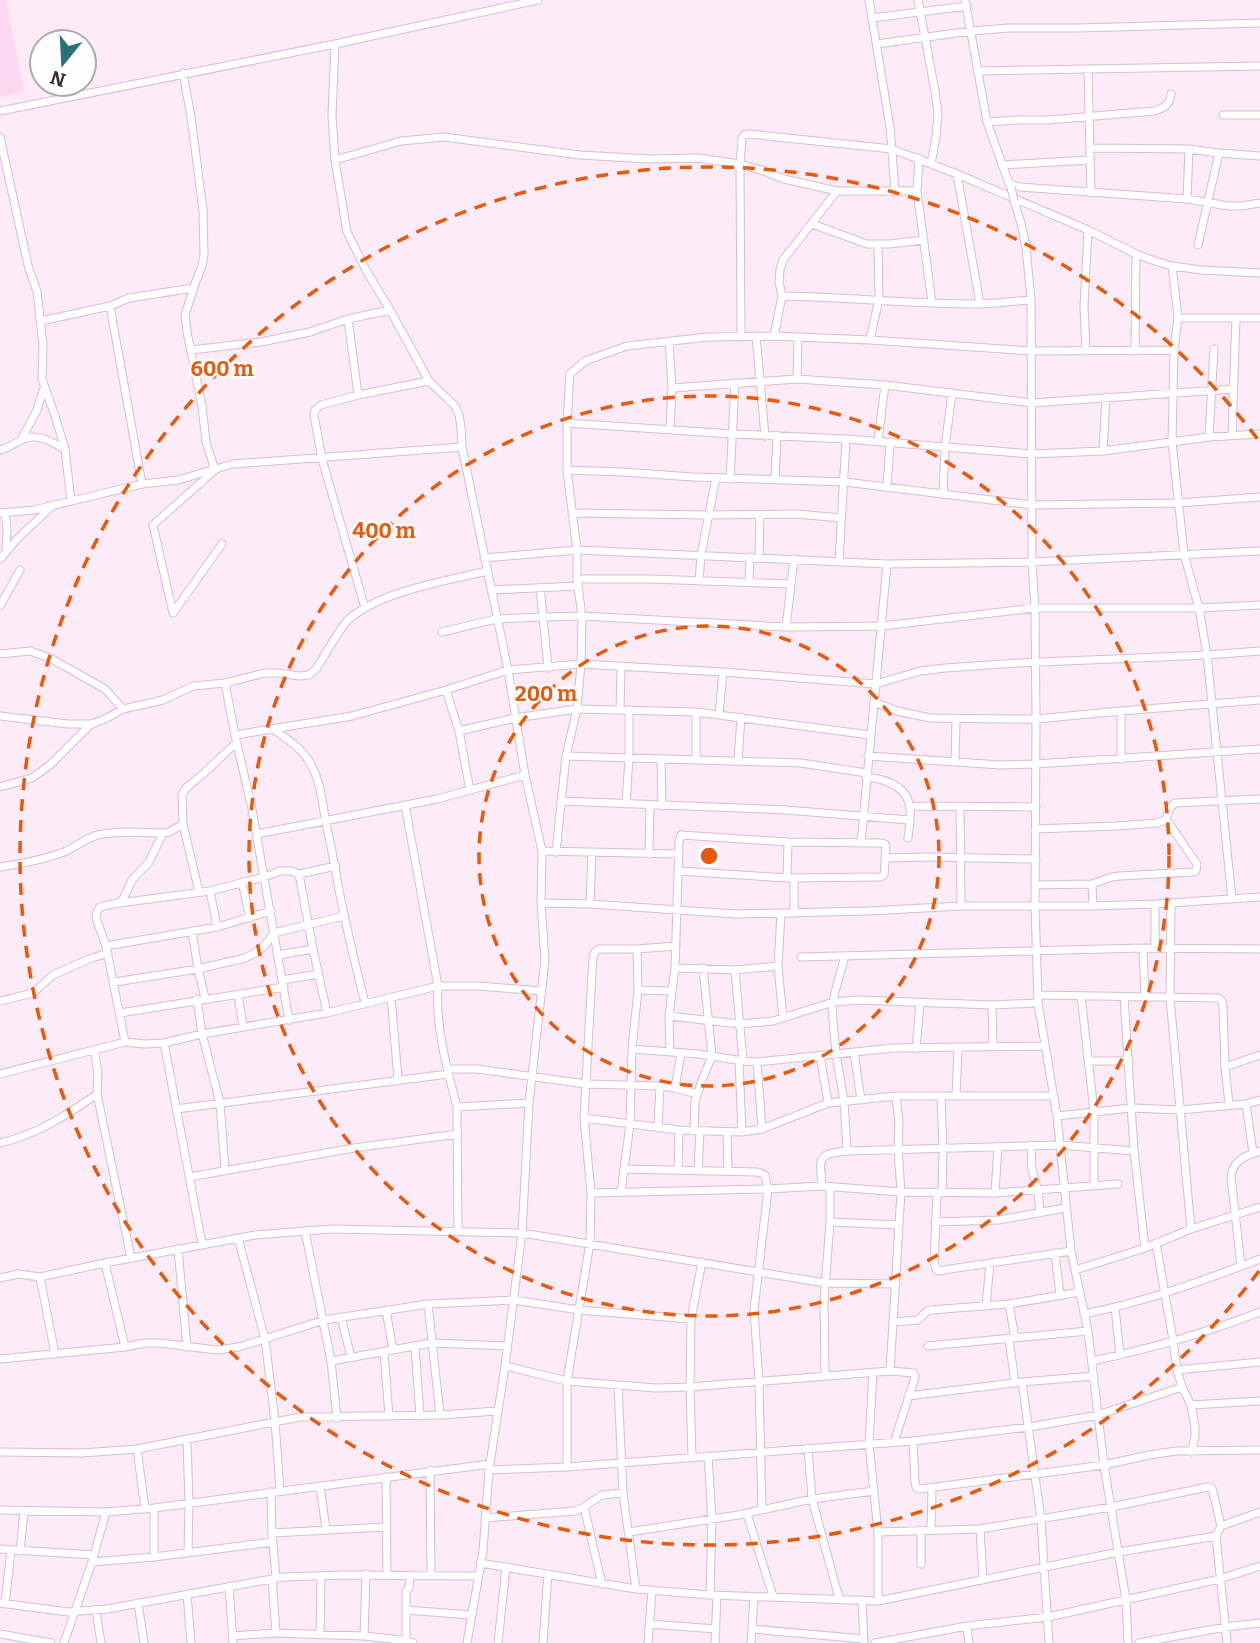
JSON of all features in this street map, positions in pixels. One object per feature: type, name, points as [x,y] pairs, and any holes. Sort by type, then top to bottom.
[{"type":"street","points":[[0,111],[538,0]]},
{"type":"street","points":[[869,0],[890,127],[895,191]]},
{"type":"street","points":[[918,0],[937,113],[938,125],[932,164]]},
{"type":"street","points":[[872,18],[966,3],[987,122],[1010,185],[1026,247],[1032,351],[1032,562],[1037,719],[1037,999],[1057,1116],[1071,1251],[1088,1331],[1104,1465],[1126,1600],[1128,1643]]},
{"type":"street","points":[[877,44],[1009,28],[1260,23]]},
{"type":"street","points":[[335,44],[332,115],[335,160],[347,232],[429,381],[455,406],[459,415],[462,447],[542,851],[541,903],[545,960],[532,1076],[522,1233],[489,1467],[480,1563],[467,1643]]},
{"type":"street","points":[[977,71],[1260,66]]},
{"type":"street","points":[[1088,69],[1091,192]]},
{"type":"street","points":[[183,73],[203,210],[204,255],[185,315],[206,442],[215,470]]},
{"type":"street","points":[[987,122],[1154,111],[1169,104],[1171,93]]},
{"type":"street","points":[[1223,115],[1260,115]]},
{"type":"street","points":[[741,337],[740,164],[742,138],[748,134],[892,149],[1088,230],[1136,254],[1172,266],[1260,273]]},
{"type":"street","points":[[0,137],[29,269],[37,291],[43,346],[42,379],[65,449],[71,501]]},
{"type":"street","points":[[335,160],[401,141],[444,137],[579,155],[649,159],[699,158],[740,164],[783,179],[837,191],[917,191]]},
{"type":"street","points":[[1090,148],[1189,149],[1260,156]]},
{"type":"street","points":[[1187,199],[1189,149]]},
{"type":"street","points":[[1198,245],[1219,153]]},
{"type":"street","points":[[919,158],[917,191],[932,303]]},
{"type":"street","points":[[1002,164],[1090,160]]},
{"type":"street","points":[[957,174],[980,304]]},
{"type":"street","points":[[1010,185],[1241,206],[1260,203]]},
{"type":"street","points":[[774,336],[782,296],[779,282],[783,260],[837,191]]},
{"type":"street","points":[[812,224],[867,244],[924,240]]},
{"type":"street","points":[[1086,351],[1084,306],[1088,230]]},
{"type":"street","points":[[870,340],[878,299],[878,244]]},
{"type":"street","points":[[1135,351],[1136,254]]},
{"type":"street","points":[[1172,266],[1178,318],[1174,350],[1172,442],[1184,554],[1199,608],[1207,655],[1232,899]]},
{"type":"street","points":[[40,321],[110,306],[129,298],[193,288]]},
{"type":"street","points":[[782,296],[980,304],[1031,300]]},
{"type":"street","points":[[110,306],[142,484]]},
{"type":"street","points":[[191,350],[261,342],[390,310]]},
{"type":"street","points":[[1178,318],[1260,318]]},
{"type":"street","points":[[1232,435],[1236,318]]},
{"type":"street","points":[[348,319],[358,395]]},
{"type":"street","points":[[556,852],[566,756],[577,709],[582,664],[582,616],[567,470],[567,423],[570,374],[585,361],[626,346],[708,337],[774,336],[870,340],[1032,351],[1174,350]]},
{"type":"street","points":[[756,337],[765,436]]},
{"type":"street","points":[[797,379],[799,337]]},
{"type":"street","points":[[669,341],[672,388],[670,429]]},
{"type":"street","points":[[1209,437],[1214,349]]},
{"type":"street","points":[[672,388],[797,379],[885,385],[1032,403],[1234,389]]},
{"type":"street","points":[[365,608],[322,459],[315,410],[321,405],[358,395],[429,381]]},
{"type":"street","points":[[730,479],[735,383]]},
{"type":"street","points":[[878,441],[885,385]]},
{"type":"street","points":[[21,440],[37,410],[44,388]]},
{"type":"street","points":[[943,494],[945,447],[952,393]]},
{"type":"street","points":[[1103,452],[1106,397]]},
{"type":"street","points":[[567,423],[878,441],[1032,454],[1103,452],[1209,437],[1260,434]]},
{"type":"street","points":[[775,479],[777,435]]},
{"type":"street","points":[[0,450],[32,436],[43,438],[65,449]]},
{"type":"street","points":[[839,562],[846,439]]},
{"type":"street","points":[[887,487],[890,442]]},
{"type":"street","points":[[6,550],[2,513],[34,510],[142,484],[178,480],[233,464],[462,447]]},
{"type":"street","points":[[215,470],[153,525],[173,613],[222,544]]},
{"type":"street","points":[[567,470],[845,482],[1032,505],[1178,503],[1260,498]]},
{"type":"street","points":[[699,581],[701,555],[716,478]]},
{"type":"street","points":[[0,559],[52,506]]},
{"type":"street","points":[[572,513],[807,515],[841,518]]},
{"type":"street","points":[[760,515],[760,558]]},
{"type":"street","points":[[484,558],[577,550],[887,564],[1032,562],[1260,551]]},
{"type":"street","points":[[748,582],[750,557]]},
{"type":"street","points":[[786,627],[794,559]]},
{"type":"street","points":[[861,843],[887,564]]},
{"type":"street","points":[[0,606],[20,570]]},
{"type":"street","points":[[0,716],[53,723],[92,724],[123,709],[163,700],[193,686],[265,673],[309,675],[316,669],[347,621],[365,608],[403,592],[487,571]]},
{"type":"street","points":[[491,590],[578,582],[699,581],[791,584]]},
{"type":"street","points":[[540,587],[548,668]]},
{"type":"street","points":[[442,632],[496,619],[543,617],[582,616],[786,627],[882,626],[1035,608],[1199,608],[1260,605]]},
{"type":"street","points":[[0,654],[30,651],[50,658],[105,689],[123,709]]},
{"type":"street","points":[[199,892],[183,824],[183,791],[236,739],[273,729],[352,716],[508,670],[582,664],[876,684],[920,671],[973,666],[1260,651]]},
{"type":"street","points":[[620,710],[621,667]]},
{"type":"street","points":[[719,715],[723,672]]},
{"type":"street","points":[[225,682],[257,834],[289,1020]]},
{"type":"street","points":[[446,690],[459,731],[470,790]]},
{"type":"street","points":[[874,702],[897,711],[930,718],[1037,719],[1260,700]]},
{"type":"street","points":[[459,731],[515,718],[577,709],[696,712],[870,735]]},
{"type":"street","points":[[626,804],[629,710]]},
{"type":"street","points":[[1121,711],[1121,759]]},
{"type":"street","points":[[696,712],[696,760]]},
{"type":"street","points":[[738,761],[741,718]]},
{"type":"street","points":[[955,762],[956,719]]},
{"type":"street","points":[[0,787],[32,778],[50,765],[92,724]]},
{"type":"street","points":[[273,729],[301,750],[316,776],[323,798],[344,916],[365,1003]]},
{"type":"street","points":[[868,756],[1000,765],[1260,749]]},
{"type":"street","points":[[566,756],[801,763],[888,780],[903,792],[910,806],[908,838]]},
{"type":"street","points":[[661,759],[662,806]]},
{"type":"street","points":[[257,834],[437,799],[525,775]]},
{"type":"street","points":[[1166,820],[1175,803],[1260,799]]},
{"type":"street","points":[[561,801],[786,810],[909,820]]},
{"type":"street","points":[[405,805],[438,986],[437,1002],[448,1071],[457,1107],[458,1232]]},
{"type":"street","points":[[649,854],[650,806]]},
{"type":"street","points":[[910,806],[1035,807]]},
{"type":"street","points":[[960,807],[961,906]]},
{"type":"street","points":[[1035,829],[1139,825],[1166,820]]},
{"type":"street","points":[[1036,885],[1092,884],[1121,876],[1193,873],[1198,864],[1166,820]]},
{"type":"street","points":[[0,867],[66,851],[99,835],[163,833],[183,824]]},
{"type":"street","points":[[119,903],[132,880],[149,862],[163,833]]},
{"type":"street","points":[[670,1052],[671,991],[675,968],[679,854],[681,835],[788,842],[885,844],[884,874],[880,877],[790,878],[679,871]]},
{"type":"street","points":[[788,842],[794,913]]},
{"type":"street","points":[[542,851],[679,854]]},
{"type":"street","points":[[590,904],[592,852]]},
{"type":"street","points":[[885,858],[1037,859]]},
{"type":"street","points":[[125,1042],[115,982],[96,918],[97,912],[103,906],[210,891],[286,870],[299,874],[336,866]]},
{"type":"street","points":[[299,874],[327,1013]]},
{"type":"street","points":[[242,882],[250,918]]},
{"type":"street","points":[[1092,884],[1093,906]]},
{"type":"street","points":[[210,891],[217,927]]},
{"type":"street","points":[[541,903],[736,914],[961,906],[1155,904],[1260,897]]},
{"type":"street","points":[[1171,903],[1170,998],[1191,1229]]},
{"type":"street","points":[[1155,904],[1155,948]]},
{"type":"street","points":[[0,1001],[33,993],[53,975],[107,949],[217,927],[271,911]]},
{"type":"street","points":[[781,913],[778,966],[783,1018]]},
{"type":"street","points":[[115,982],[198,969],[245,958],[264,946],[274,933],[344,916]]},
{"type":"street","points":[[192,931],[201,999],[202,1034],[220,1103],[225,1170]]},
{"type":"street","points":[[567,1467],[567,1381],[590,1243],[591,1193],[584,1118],[593,956],[599,949],[676,946]]},
{"type":"street","points":[[801,957],[1143,948],[1260,949]]},
{"type":"street","points":[[1143,948],[1145,998]]},
{"type":"street","points":[[278,956],[313,949]]},
{"type":"street","points":[[621,1192],[630,1124],[632,1049],[638,990],[637,949]]},
{"type":"street","points":[[845,956],[832,1009],[844,1101],[847,1151]]},
{"type":"street","points":[[675,968],[735,970],[778,966]]},
{"type":"street","points":[[698,1171],[695,1102],[712,1056],[703,968]]},
{"type":"street","points":[[735,970],[740,1024],[742,1132]]},
{"type":"street","points":[[120,1013],[238,994],[319,974]]},
{"type":"street","points":[[0,1074],[125,1042],[164,1043],[327,1013],[438,986],[541,991]]},
{"type":"street","points":[[638,990],[671,991]]},
{"type":"street","points":[[238,994],[243,1027]]},
{"type":"street","points":[[1081,996],[1094,1111],[1094,1185]]},
{"type":"street","points":[[670,1016],[740,1024],[773,1021],[833,1002],[859,1000],[992,1006],[1081,996],[1218,998],[1222,1001],[1229,1105]]},
{"type":"street","points":[[391,997],[398,1079]]},
{"type":"street","points":[[1124,997],[1134,1151],[1145,1248]]},
{"type":"street","points":[[916,1049],[920,1003]]},
{"type":"street","points":[[992,1006],[993,1047]]},
{"type":"street","points":[[164,1043],[202,1244]]},
{"type":"street","points":[[632,1049],[757,1062],[894,1048],[1045,1046]]},
{"type":"street","points":[[956,1096],[958,1048]]},
{"type":"street","points":[[94,1050],[98,1072],[97,1094],[131,1258]]},
{"type":"street","points":[[853,1052],[862,1100]]},
{"type":"street","points":[[675,1088],[681,1053]]},
{"type":"street","points":[[820,1055],[828,1103]]},
{"type":"street","points":[[1225,1068],[1260,1055]]},
{"type":"street","points":[[1088,1061],[1129,1061]]},
{"type":"street","points":[[757,1062],[762,1129]]},
{"type":"street","points":[[176,1109],[477,1069],[586,1084],[675,1088],[697,1094]]},
{"type":"street","points":[[658,1128],[660,1087]]},
{"type":"street","points":[[0,1143],[18,1139],[45,1127],[97,1094]]},
{"type":"street","points":[[584,1118],[679,1130],[742,1132],[762,1129],[828,1103],[844,1101],[896,1096],[1054,1096]]},
{"type":"street","points":[[890,1371],[901,1192],[896,1096]]},
{"type":"street","points":[[941,1096],[943,1148],[935,1222],[934,1263],[937,1270],[1071,1251]]},
{"type":"street","points":[[1057,1116],[1131,1108],[1180,1110],[1246,1104],[1260,1100]]},
{"type":"street","points":[[457,1107],[530,1102]]},
{"type":"street","points":[[1241,1266],[1231,1177],[1232,1169],[1238,1160],[1257,1152],[1246,1104]]},
{"type":"street","points":[[678,1170],[679,1130]]},
{"type":"street","points":[[727,1132],[728,1171]]},
{"type":"street","points":[[189,1177],[354,1148],[457,1134]]},
{"type":"street","points":[[825,1376],[824,1301],[830,1222],[820,1162],[827,1153],[1031,1145],[1134,1151]]},
{"type":"street","points":[[1031,1145],[1032,1170],[1040,1213]]},
{"type":"street","points":[[995,1193],[998,1146]]},
{"type":"street","points":[[624,1169],[762,1173],[766,1178],[768,1189],[757,1272],[754,1327],[759,1382],[762,1510]]},
{"type":"street","points":[[591,1193],[826,1186],[901,1192],[995,1193],[1118,1184]]},
{"type":"street","points":[[935,1222],[999,1220],[1065,1208]]},
{"type":"street","points":[[1075,1270],[1260,1208]]},
{"type":"street","points":[[830,1222],[899,1225]]},
{"type":"street","points":[[0,1278],[18,1274],[40,1277],[255,1235],[332,1229],[522,1233],[825,1283],[896,1284]]},
{"type":"street","points":[[305,1231],[324,1320],[337,1418]]},
{"type":"street","points":[[238,1238],[265,1339],[280,1491]]},
{"type":"street","points":[[1156,1243],[1177,1370],[1191,1405],[1195,1426],[1192,1452]]},
{"type":"street","points":[[178,1249],[187,1347]]},
{"type":"street","points":[[1055,1253],[1060,1295]]},
{"type":"street","points":[[1084,1314],[1166,1294],[1260,1259]]},
{"type":"street","points":[[692,1457],[691,1319],[702,1262]]},
{"type":"street","points":[[105,1263],[125,1348]]},
{"type":"street","points":[[986,1306],[989,1263]]},
{"type":"street","points":[[40,1277],[55,1354]]},
{"type":"street","points":[[894,1322],[918,1320],[931,1310],[1009,1304],[1080,1292]]},
{"type":"street","points":[[0,1359],[125,1348],[145,1343],[217,1350],[239,1347],[324,1320],[428,1304],[514,1300],[579,1310],[691,1319]]},
{"type":"street","points":[[428,1304],[440,1415]]},
{"type":"street","points":[[1009,1304],[1018,1382],[1029,1426],[1041,1519],[1049,1643]]},
{"type":"street","points":[[1115,1308],[1120,1355]]},
{"type":"street","points":[[386,1310],[393,1350]]},
{"type":"street","points":[[1092,1361],[1229,1324],[1260,1312]]},
{"type":"street","points":[[341,1317],[351,1357]]},
{"type":"street","points":[[928,1346],[1088,1331]]},
{"type":"street","points":[[331,1361],[432,1343],[507,1346]]},
{"type":"street","points":[[415,1347],[420,1416]]},
{"type":"street","points":[[384,1352],[388,1416]]},
{"type":"street","points":[[1177,1370],[1260,1362]]},
{"type":"street","points":[[505,1367],[567,1381],[656,1388],[890,1371],[914,1373],[894,1441]]},
{"type":"street","points":[[873,1372],[869,1443],[878,1532],[878,1601]]},
{"type":"street","points":[[908,1396],[1018,1382],[1094,1376]]},
{"type":"street","points":[[618,1386],[624,1493],[636,1589]]},
{"type":"street","points":[[0,1510],[106,1512],[189,1504],[430,1470],[567,1467],[913,1441],[1098,1415],[1182,1387]]},
{"type":"street","points":[[1191,1405],[1260,1401]]},
{"type":"street","points":[[0,1452],[82,1453],[137,1449],[300,1417],[420,1416],[497,1411]]},
{"type":"street","points":[[187,1439],[188,1553]]},
{"type":"street","points":[[913,1441],[916,1487],[920,1489],[1104,1465],[1176,1451],[1260,1450]]},
{"type":"street","points":[[808,1448],[812,1499],[839,1598]]},
{"type":"street","points":[[137,1449],[145,1508]]},
{"type":"street","points":[[708,1456],[715,1643]]},
{"type":"street","points":[[430,1470],[431,1575]]},
{"type":"street","points":[[386,1477],[387,1574]]},
{"type":"street","points":[[320,1486],[326,1529]]},
{"type":"street","points":[[931,1530],[932,1488]]},
{"type":"street","points":[[878,1532],[980,1529],[1212,1488],[1221,1526],[1216,1536],[1227,1643]]},
{"type":"street","points":[[629,1532],[747,1514],[812,1499],[874,1491]]},
{"type":"street","points":[[271,1492],[276,1633]]},
{"type":"street","points":[[485,1518],[575,1511],[602,1496],[624,1493]]},
{"type":"street","points":[[584,1507],[602,1584]]},
{"type":"street","points":[[154,1508],[154,1557]]},
{"type":"street","points":[[20,1551],[23,1511]]},
{"type":"street","points":[[64,1643],[106,1512]]},
{"type":"street","points":[[1221,1526],[1260,1512]]},
{"type":"street","points":[[747,1514],[773,1596]]},
{"type":"street","points":[[272,1533],[386,1527]]},
{"type":"street","points":[[980,1529],[983,1580]]},
{"type":"street","points":[[921,1530],[921,1564]]},
{"type":"street","points":[[480,1563],[636,1589],[713,1595],[878,1601],[1119,1552],[1216,1536]]},
{"type":"street","points":[[0,1549],[93,1559],[154,1557],[273,1542]]},
{"type":"street","points":[[11,1550],[3,1603],[54,1611],[96,1610],[274,1579],[366,1574],[477,1576]]},
{"type":"street","points":[[875,1643],[967,1626],[1048,1618],[1220,1579],[1260,1566]]},
{"type":"street","points":[[498,1643],[506,1567]]},
{"type":"street","points":[[364,1636],[366,1574]]},
{"type":"street","points":[[543,1643],[548,1574]]},
{"type":"street","points":[[229,1586],[232,1639],[276,1633],[320,1635],[329,1639],[364,1636],[408,1643],[406,1591],[410,1575]]},
{"type":"street","points":[[320,1635],[321,1576]]},
{"type":"street","points":[[648,1643],[652,1590]]},
{"type":"street","points":[[187,1594],[191,1643]]},
{"type":"street","points":[[751,1643],[754,1597]]},
{"type":"street","points":[[752,1629],[864,1641],[862,1600]]},
{"type":"street","points":[[138,1603],[144,1643]]},
{"type":"street","points":[[96,1610],[101,1643]]},
{"type":"street","points":[[407,1610],[471,1615]]},
{"type":"street","points":[[1139,1643],[1181,1640],[1225,1627],[1260,1623]]},
{"type":"street","points":[[650,1624],[716,1629]]},
{"type":"street","points":[[967,1626],[969,1643]]},
{"type":"street","points":[[0,1634],[51,1643]]},
{"type":"shaded area","points":[[0,0],[6,0],[24,92],[0,97]]}]
